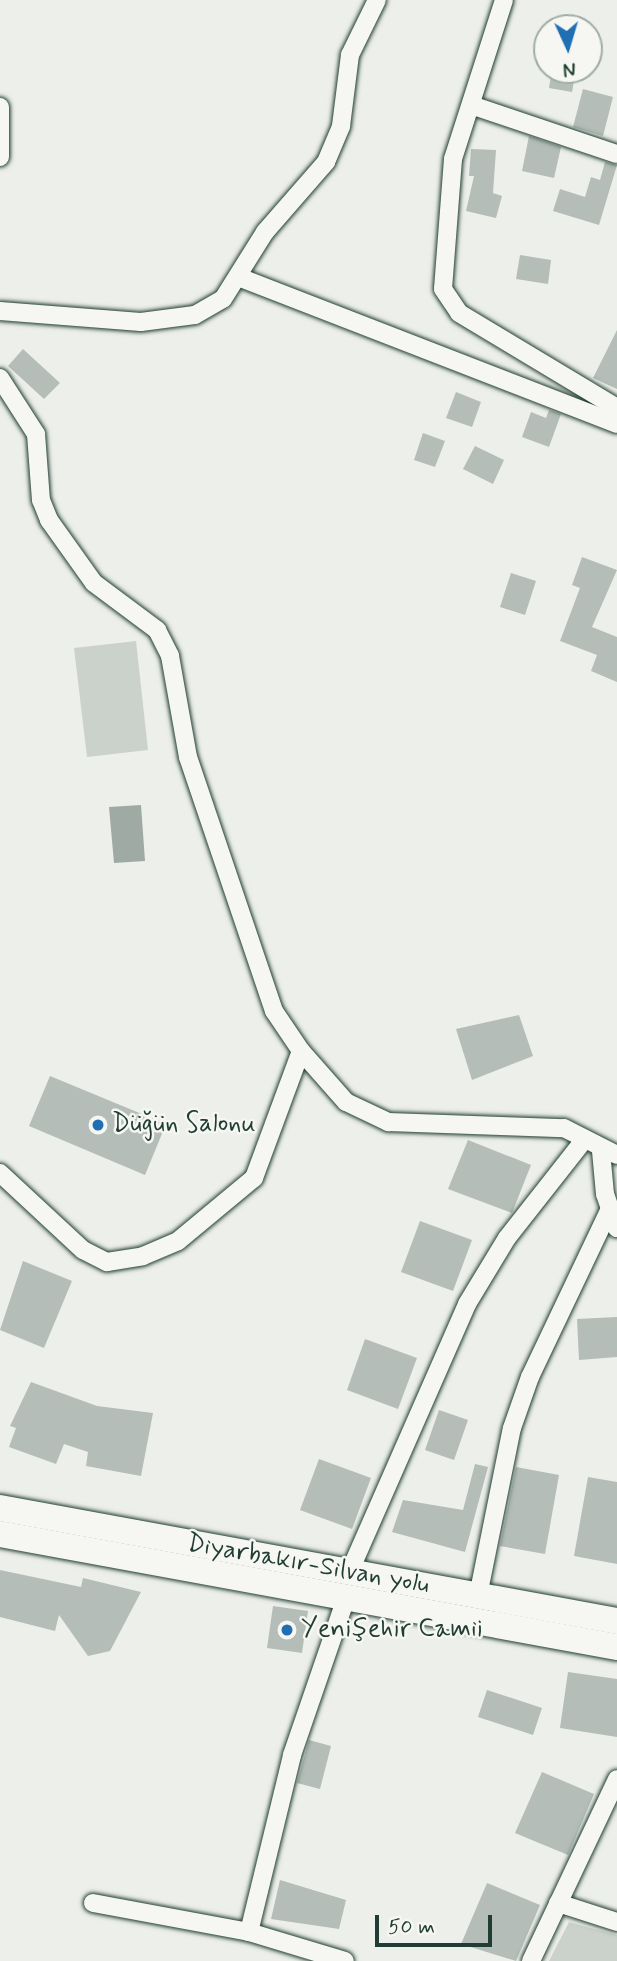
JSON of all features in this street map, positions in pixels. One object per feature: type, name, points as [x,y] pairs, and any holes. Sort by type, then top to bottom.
[{"type":"highway","name":"Diyarbakır-Silvan yolu","points":[[0,1508],[97,1539],[336,1583],[617,1647]]},
{"type":"highway","name":"Diyarbakır-Silvan yolu","points":[[0,1534],[97,1539]]},
{"type":"highway","name":"Diyarbakır-Silvan yolu","points":[[336,1583],[478,1596],[617,1622]]},
{"type":"street","points":[[0,311],[112,322],[176,318],[210,309],[241,278],[265,232],[326,162],[341,126],[350,55],[377,0]]},
{"type":"street","points":[[504,0],[453,159],[443,289],[459,313],[617,408]]},
{"type":"street","points":[[471,105],[617,154]]},
{"type":"street","points":[[0,107],[0,157]]},
{"type":"street","points":[[241,278],[617,424]]},
{"type":"street","points":[[0,379],[36,435],[41,500],[49,520],[94,583],[157,630],[170,656],[188,757],[274,1011],[301,1051],[346,1102],[388,1122],[564,1128],[609,1153],[613,1220],[525,1390],[498,1482],[478,1596]]},
{"type":"street","points":[[0,1173],[83,1250],[107,1262],[143,1256],[178,1241],[254,1178],[301,1051]]},
{"type":"street","points":[[248,1932],[336,1583],[467,1304],[507,1238],[584,1140]]},
{"type":"street","points":[[531,1961],[617,1779]]},
{"type":"street","points":[[93,1903],[248,1932],[345,1961]]},
{"type":"street","points":[[558,1903],[617,1922]]},
{"type":"shaded area","points":[[136,641],[148,750],[87,757],[74,648]]},
{"type":"shaded area","points":[[141,805],[145,861],[114,863],[109,807]]},
{"type":"shaded area","points":[[569,1922],[617,1935],[617,1961],[549,1961]]},
{"type":"building","points":[[550,84],[573,84],[572,92],[549,88]]},
{"type":"building","points":[[583,89],[613,97],[603,136],[573,127]]},
{"type":"building","points":[[529,136],[561,147],[554,178],[522,171]]},
{"type":"building","points":[[471,149],[496,150],[493,193],[502,196],[496,218],[466,211],[474,176],[469,176]]},
{"type":"building","points":[[605,162],[617,165],[599,225],[553,211],[560,189],[585,197],[591,177],[600,180]]},
{"type":"building","points":[[520,255],[551,260],[548,284],[516,279]]},
{"type":"building","points":[[617,330],[617,389],[593,378]]},
{"type":"building","points":[[23,349],[60,383],[44,399],[8,366]]},
{"type":"building","points":[[456,392],[481,402],[472,427],[446,418]]},
{"type":"building","points":[[549,410],[561,414],[549,447],[522,437],[531,412],[546,418]]},
{"type":"building","points":[[423,433],[445,441],[435,467],[414,460]]},
{"type":"building","points":[[475,446],[504,460],[493,484],[463,469]]},
{"type":"building","points":[[582,557],[617,570],[592,627],[617,637],[617,682],[591,671],[597,655],[560,641],[580,588],[572,585]]},
{"type":"building","points":[[511,573],[536,581],[525,615],[500,607]]},
{"type":"building","points":[[519,1015],[533,1056],[472,1080],[456,1029]]},
{"type":"building","name":"Düğün Salonu","points":[[50,1076],[166,1124],[145,1175],[29,1126]]},
{"type":"building","points":[[468,1140],[531,1165],[512,1213],[448,1189]]},
{"type":"building","points":[[420,1221],[472,1240],[453,1291],[401,1272]]},
{"type":"building","points":[[23,1261],[72,1281],[44,1348],[0,1330]]},
{"type":"building","points":[[617,1317],[617,1357],[579,1360],[577,1319]]},
{"type":"building","points":[[365,1339],[417,1358],[398,1409],[347,1390]]},
{"type":"building","points":[[31,1382],[97,1406],[153,1413],[141,1476],[86,1466],[88,1452],[64,1444],[56,1464],[9,1447],[16,1428],[10,1426]]},
{"type":"building","points":[[439,1410],[468,1420],[454,1460],[425,1450]]},
{"type":"building","points":[[319,1459],[371,1478],[352,1529],[300,1510]]},
{"type":"building","points":[[475,1464],[488,1467],[465,1552],[392,1532],[403,1500],[463,1510]]},
{"type":"building","points":[[516,1467],[559,1475],[545,1554],[500,1546]]},
{"type":"building","points":[[588,1477],[617,1482],[617,1564],[574,1556]]},
{"type":"building","points":[[0,1570],[81,1587],[83,1578],[141,1592],[110,1651],[88,1656],[59,1615],[55,1631],[0,1617]]},
{"type":"building","name":"Yenişehir Camii","points":[[273,1606],[308,1611],[302,1653],[267,1648]]},
{"type":"building","points":[[568,1672],[617,1679],[617,1737],[560,1728]]},
{"type":"building","points":[[487,1690],[542,1708],[533,1735],[478,1717]]},
{"type":"building","points":[[309,1740],[331,1746],[320,1789],[297,1783]]},
{"type":"building","points":[[542,1772],[594,1794],[568,1855],[515,1833]]},
{"type":"building","points":[[280,1880],[346,1900],[339,1929],[271,1919]]},
{"type":"building","points":[[487,1883],[540,1905],[516,1961],[461,1944]]},
{"type":"place","name":"Düğün Salonu","points":[[98,1125]]},
{"type":"place","name":"Yenişehir Camii","points":[[287,1630]]}]
